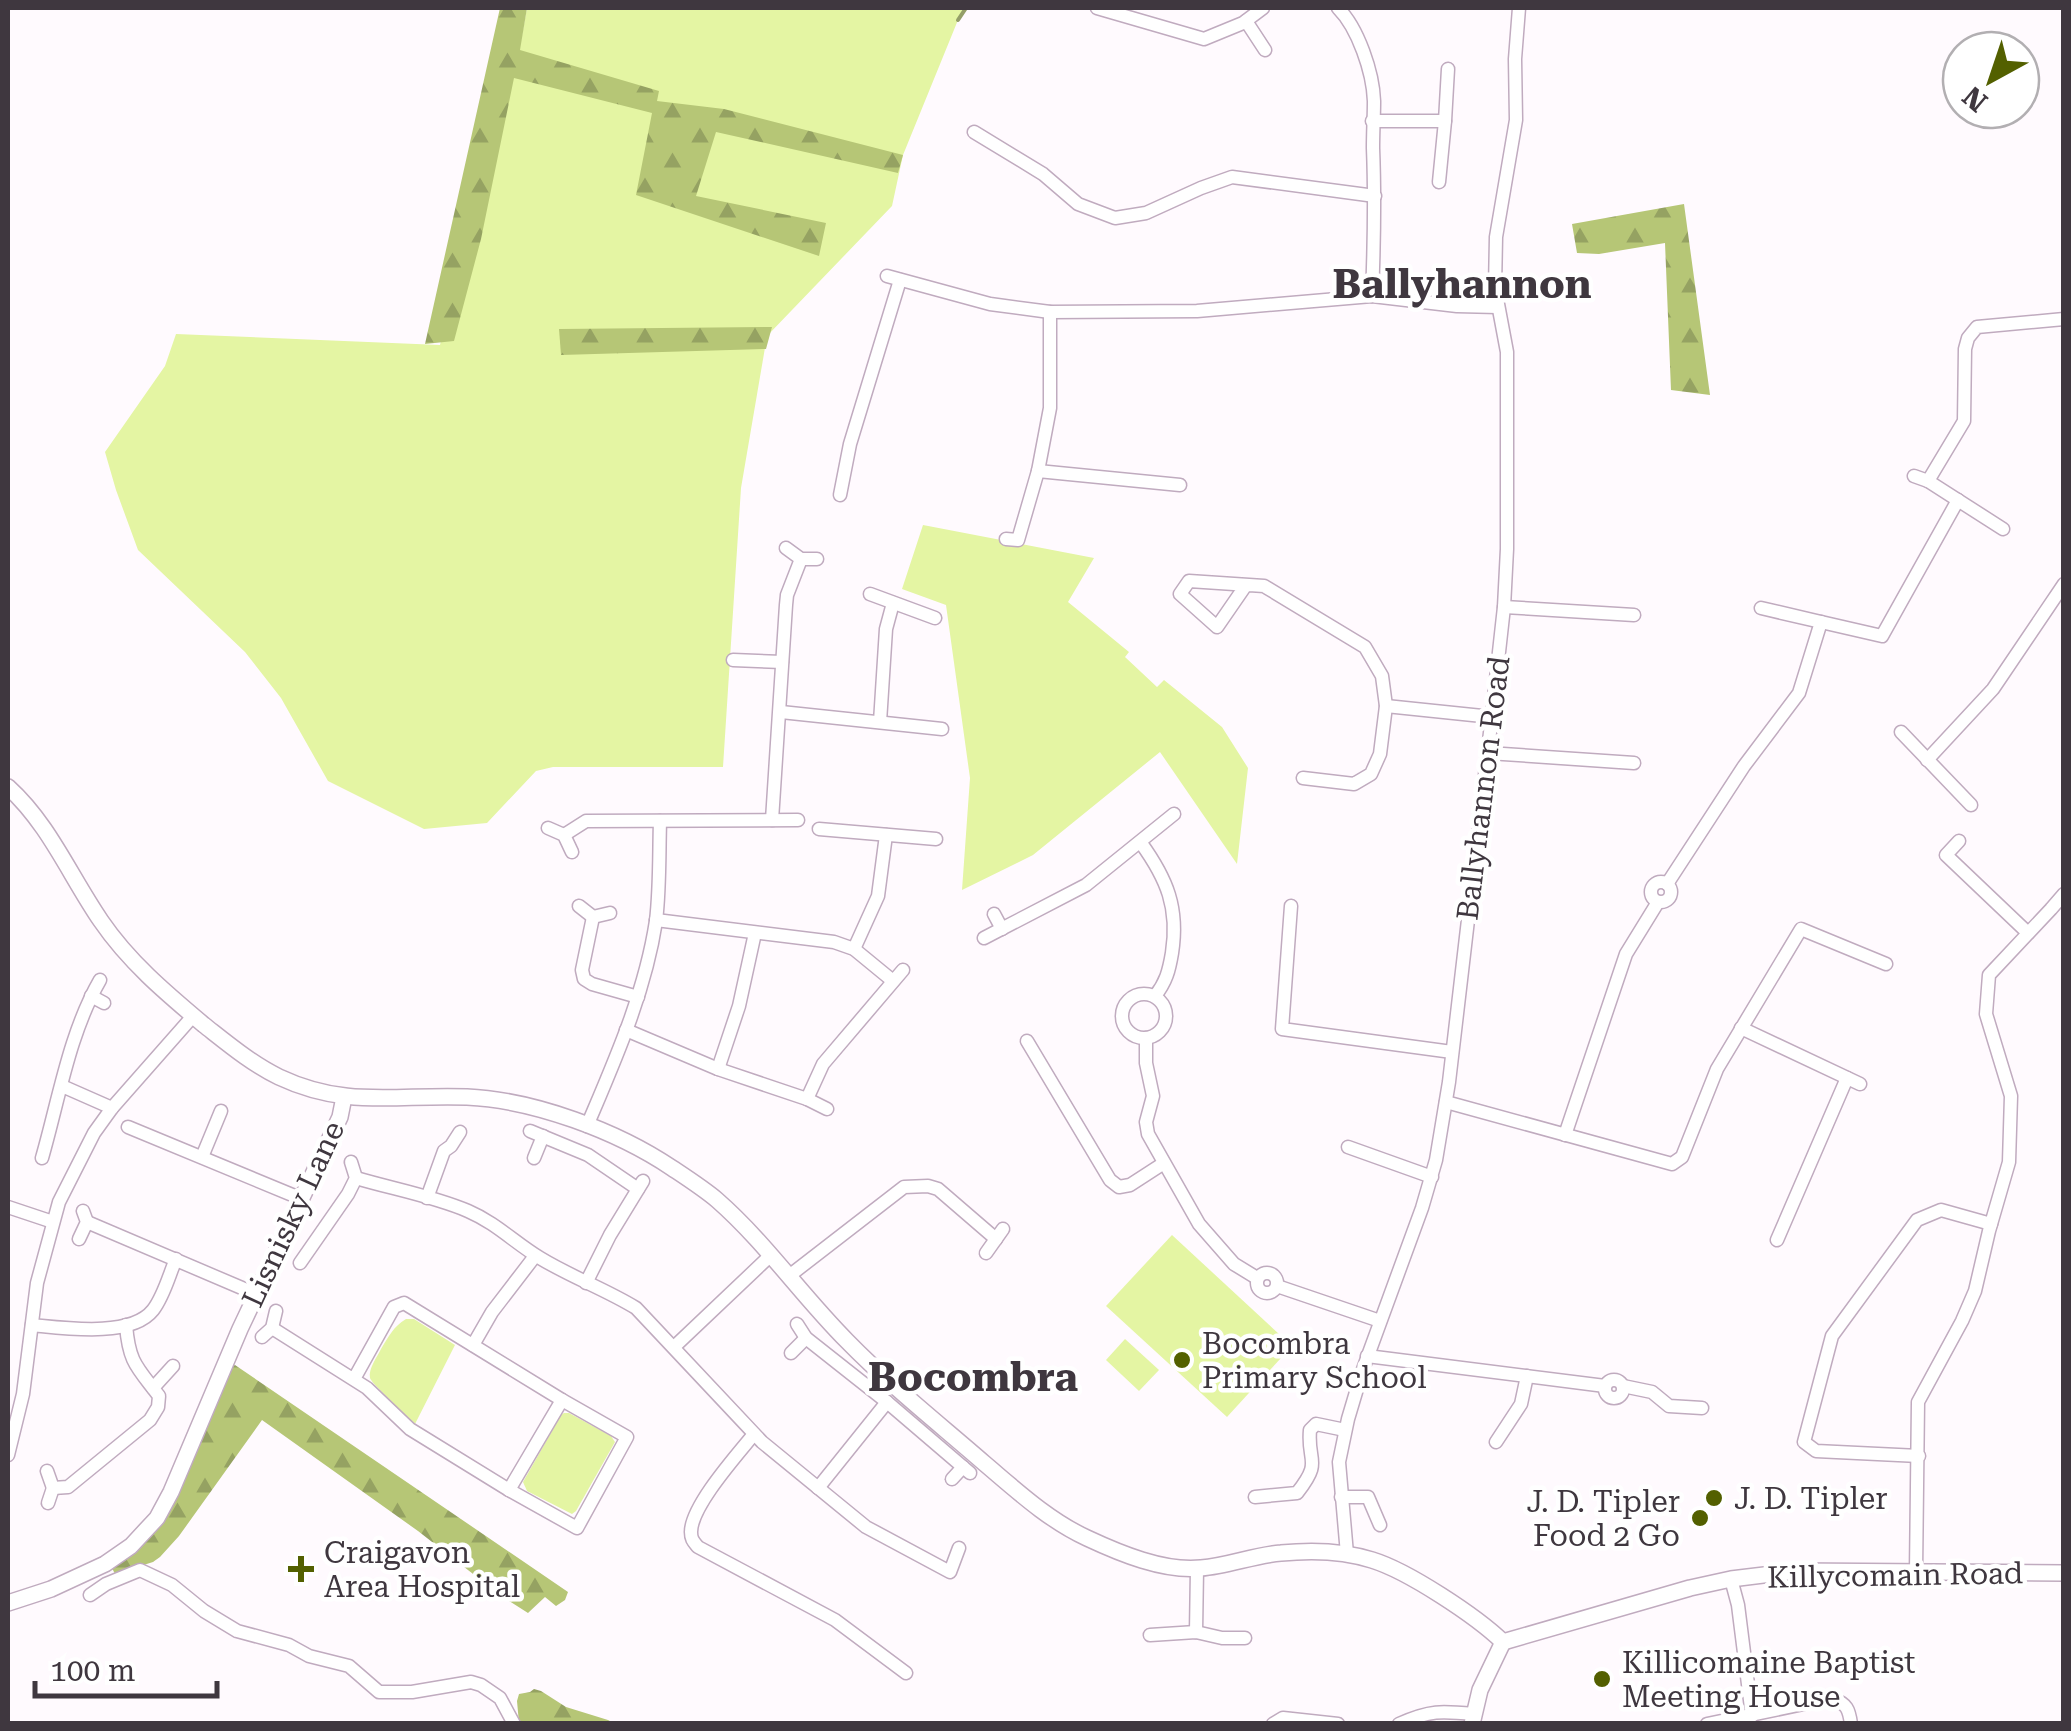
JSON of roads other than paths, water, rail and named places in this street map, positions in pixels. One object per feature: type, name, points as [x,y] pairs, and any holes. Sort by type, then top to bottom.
[{"type":"street","points":[[1097,8],[1204,39],[1246,21],[1263,8]]},
{"type":"street","points":[[1338,8],[1350,19],[1366,58],[1374,98],[1372,296]]},
{"type":"street","name":"Ballyhannon Road","points":[[1347,1554],[1338,1462],[1367,1356],[1432,1177],[1446,1102],[1488,753],[1507,549],[1507,380],[1494,288],[1496,237],[1513,150],[1519,8]]},
{"type":"street","points":[[1246,21],[1265,50]]},
{"type":"street","points":[[1439,182],[1448,69]]},
{"type":"street","points":[[1372,121],[1446,121]]},
{"type":"street","points":[[974,132],[1043,174],[1078,204],[1115,218],[1146,213],[1232,177],[1375,196]]},
{"type":"street","points":[[827,480],[841,489],[893,278],[990,304],[1050,312],[1197,311],[1372,296],[1498,307]]},
{"type":"street","points":[[1006,538],[1018,540],[1038,471],[1050,408],[1050,312]]},
{"type":"street","points":[[2003,529],[1921,478],[1964,421],[1965,349],[1977,327],[2064,319]]},
{"type":"street","points":[[1038,471],[1180,485]]},
{"type":"street","points":[[1761,608],[1882,636],[1958,500]]},
{"type":"street","points":[[786,548],[801,559],[817,559]]},
{"type":"street","points":[[772,820],[787,595],[801,559]]},
{"type":"street","points":[[1246,585],[1217,628],[1180,594],[1189,581],[1264,586],[1365,647],[1382,676],[1386,706],[1380,754],[1371,774],[1354,784],[1303,778]]},
{"type":"street","points":[[1927,760],[1993,689],[2059,599],[2064,584]]},
{"type":"street","points":[[870,594],[935,618]]},
{"type":"street","points":[[880,722],[886,629],[893,603]]},
{"type":"street","points":[[1504,608],[1634,615]]},
{"type":"street","points":[[1565,1136],[1626,954],[1658,902],[1670,897],[1667,884],[1744,766],[1800,693],[1821,622]]},
{"type":"street","points":[[732,660],[782,662]]},
{"type":"street","points":[[1386,706],[1492,717]]},
{"type":"street","points":[[781,712],[942,729]]},
{"type":"street","points":[[1901,732],[1971,805]]},
{"type":"street","points":[[1488,753],[1634,764]]},
{"type":"street","points":[[8,787],[43,826],[104,925],[148,977],[229,1046],[277,1076],[318,1092],[344,1097],[469,1097],[530,1106],[626,1143],[668,1165],[716,1200],[847,1341],[1047,1515],[1088,1538],[1163,1565],[1197,1569],[1280,1553],[1347,1554],[1374,1560],[1485,1624],[1503,1642],[1485,1677],[1473,1719],[1442,1711],[1423,1713],[1399,1724]]},
{"type":"street","points":[[984,938],[1086,885],[1174,814]]},
{"type":"street","points":[[564,834],[586,820],[798,820]]},
{"type":"street","points":[[587,1126],[638,997],[656,920],[660,821]]},
{"type":"street","points":[[548,828],[564,834],[572,852]]},
{"type":"street","points":[[820,828],[936,839]]},
{"type":"street","points":[[854,949],[878,896],[886,835]]},
{"type":"street","points":[[1959,841],[1946,854],[2028,933]]},
{"type":"street","points":[[1141,842],[1164,880],[1175,912],[1166,982],[1154,996]]},
{"type":"street","points":[[1916,1572],[1918,1402],[1975,1291],[2009,1162],[2011,1096],[1986,1014],[1989,975],[2064,894]]},
{"type":"street","points":[[580,906],[592,917]]},
{"type":"street","points":[[1291,906],[1282,1030],[1452,1052]]},
{"type":"street","points":[[592,917],[610,912]]},
{"type":"street","points":[[994,914],[1002,929]]},
{"type":"street","points":[[592,917],[582,970],[584,978],[592,984],[638,997]]},
{"type":"street","points":[[656,920],[834,942],[898,975],[823,1064],[806,1098]]},
{"type":"street","points":[[1446,1102],[1672,1164],[1682,1157],[1717,1069],[1800,929],[1886,964]]},
{"type":"street","points":[[718,1069],[739,1006],[754,933]]},
{"type":"street","points":[[49,1150],[68,1060],[97,999],[100,980]]},
{"type":"street","points":[[1140,994],[1154,996],[1164,1006],[1166,1020],[1159,1032],[1146,1038],[1132,1034],[1122,1015],[1128,1001],[1140,994]]},
{"type":"street","points":[[8,1453],[23,1394],[37,1282],[59,1202],[94,1133],[112,1108],[194,1016]]},
{"type":"street","points":[[1741,1028],[1854,1081],[1776,1240]]},
{"type":"street","points":[[626,1030],[827,1109]]},
{"type":"street","points":[[1146,1038],[1153,1096],[1146,1122],[1148,1134],[1199,1224],[1234,1264],[1257,1278],[1256,1285],[1263,1292],[1273,1291],[1277,1286],[1380,1321]]},
{"type":"street","points":[[1027,1040],[1110,1180],[1120,1188],[1130,1186],[1164,1163]]},
{"type":"street","points":[[62,1086],[112,1108]]},
{"type":"street","name":"Lisnisky Lane","points":[[8,1603],[51,1589],[105,1564],[131,1546],[157,1518],[256,1294],[340,1118],[344,1097]]},
{"type":"street","points":[[202,1158],[222,1111]]},
{"type":"street","points":[[128,1127],[302,1199]]},
{"type":"street","points":[[427,1198],[444,1151],[463,1129]]},
{"type":"street","points":[[534,1158],[536,1133],[588,1155],[641,1185],[586,1283]]},
{"type":"street","points":[[1348,1148],[1432,1177]]},
{"type":"street","points":[[307,1259],[356,1178],[352,1162]]},
{"type":"street","points":[[356,1178],[466,1210],[500,1227],[536,1256],[636,1308],[754,1434],[866,1528],[956,1575],[960,1548]]},
{"type":"street","points":[[790,1276],[904,1187],[938,1189],[1000,1234],[986,1254]]},
{"type":"street","points":[[8,1207],[52,1222]]},
{"type":"street","points":[[1919,1456],[1816,1451],[1804,1442],[1832,1336],[1918,1220],[1941,1210],[1991,1224]]},
{"type":"street","points":[[79,1239],[85,1216],[256,1294]]},
{"type":"street","points":[[674,1347],[771,1255]]},
{"type":"street","points":[[473,1344],[492,1312],[536,1256]]},
{"type":"street","points":[[32,1325],[87,1330],[146,1318],[157,1306],[176,1259]]},
{"type":"street","points":[[276,1311],[267,1332],[354,1379],[410,1429],[577,1528],[627,1437],[404,1302],[394,1307],[354,1379]]},
{"type":"street","points":[[797,1324],[806,1338],[966,1470],[952,1479]]},
{"type":"street","points":[[53,1488],[68,1487],[150,1420],[158,1407],[159,1396],[134,1366],[126,1325]]},
{"type":"street","points":[[791,1353],[806,1338]]},
{"type":"street","points":[[1367,1356],[1605,1386],[1605,1392],[1612,1398],[1621,1395],[1623,1386],[1652,1392],[1669,1406],[1702,1408]]},
{"type":"street","points":[[153,1388],[174,1366]]},
{"type":"street","points":[[1496,1442],[1521,1404],[1527,1376]]},
{"type":"street","points":[[509,1490],[562,1400]]},
{"type":"street","points":[[818,1488],[888,1402]]},
{"type":"street","points":[[1254,1497],[1297,1493],[1310,1477],[1314,1459],[1310,1430],[1316,1424],[1345,1430]]},
{"type":"street","points":[[754,1434],[703,1501],[694,1519],[692,1540],[698,1547],[834,1620],[906,1673]]},
{"type":"street","points":[[47,1471],[53,1488],[48,1503]]},
{"type":"street","points":[[1342,1497],[1368,1496],[1380,1525]]},
{"type":"street","points":[[1196,1632],[1197,1569]]},
{"type":"street","points":[[90,1594],[140,1570],[172,1585],[204,1611],[238,1631],[349,1666],[380,1692],[412,1692],[470,1682],[491,1690],[514,1724]]},
{"type":"street","name":"Killycomain Road","points":[[1503,1642],[1690,1588],[1796,1571],[2064,1573]]},
{"type":"street","points":[[1732,1579],[1752,1716]]},
{"type":"street","points":[[1150,1635],[1196,1632],[1245,1638]]},
{"type":"street","points":[[1707,1724],[1832,1698],[1844,1702],[1851,1724]]},
{"type":"street","points":[[1274,1724],[1283,1718],[1338,1724]]},
{"type":"waterway","points":[[958,20],[966,8]]},
{"type":"place","name":"Bocombra Primary School","points":[[1182,1360]]},
{"type":"place","name":"J. D. Tipler","points":[[1714,1498]]},
{"type":"place","name":"J. D. Tipler Food 2 Go","points":[[1700,1518]]},
{"type":"place","name":"Craigavon Area Hospital","points":[[301,1569]]},
{"type":"place","name":"Killicomaine Baptist Meeting House","points":[[1602,1679]]},
{"type":"district","name":"Ballyhannon","points":[[1462,284]]},
{"type":"district","name":"Bocombra","points":[[973,1377]]}]
